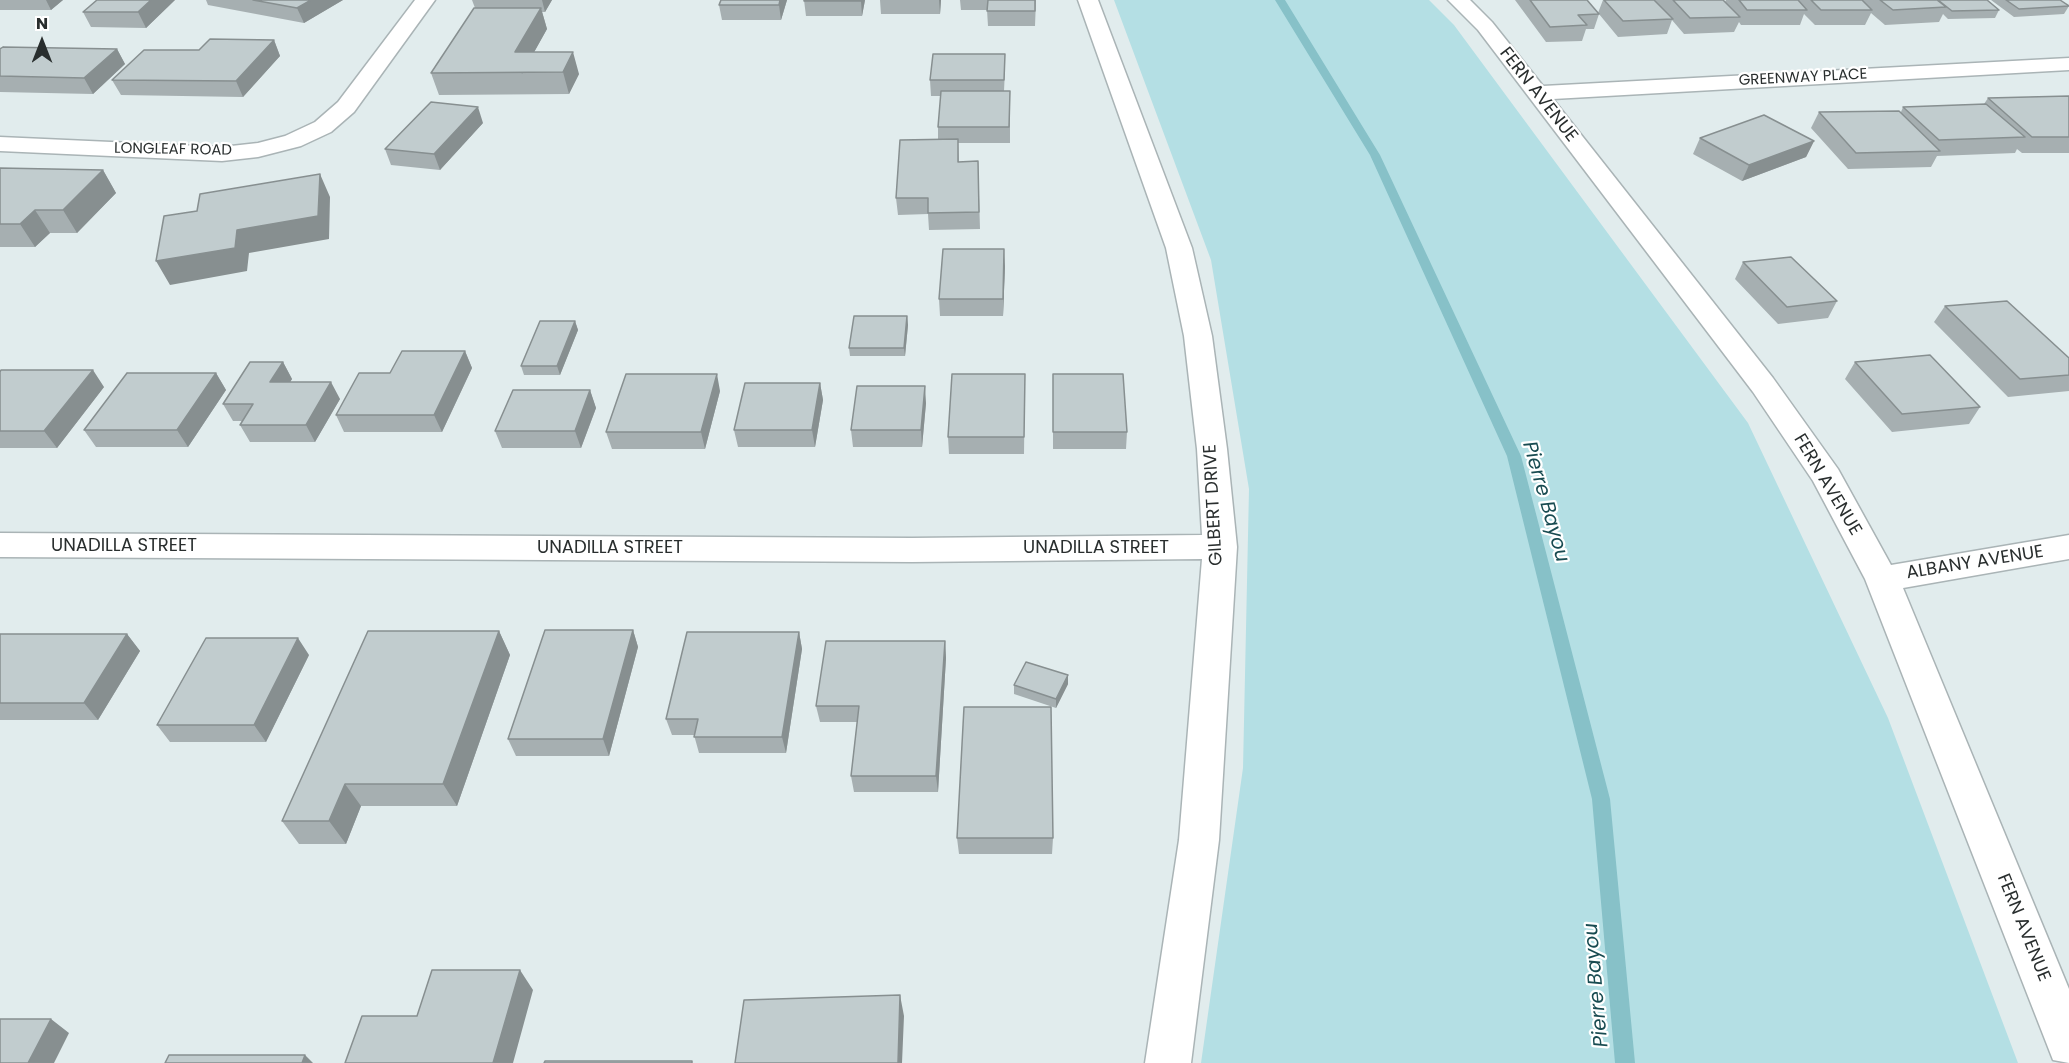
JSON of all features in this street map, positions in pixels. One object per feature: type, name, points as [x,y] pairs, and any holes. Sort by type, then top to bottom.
[{"type":"street","name":"LONGLEAF ROAD","points":[[0,144],[222,154],[258,150],[293,141],[323,127],[346,107],[425,0]]},
{"type":"street","name":"GILBERT DRIVE","points":[[1088,0],[1179,248],[1198,336],[1212,449],[1220,548],[1199,840],[1168,1063]]},
{"type":"street","name":"FERN AVENUE","points":[[1458,0],[1485,26],[1763,385],[1827,477],[1882,579],[2069,1044]]},
{"type":"street","name":"GREENWAY PLACE","points":[[1537,93],[2069,64]]},
{"type":"street","name":"UNADILLA STREET","points":[[0,545],[912,550],[1220,548]]},
{"type":"street","name":"ALBANY AVENUE","points":[[1882,579],[2069,547]]},
{"type":"shaded area","points":[[1114,0],[1429,0],[1454,25],[1748,423],[1888,718],[2018,1063],[1201,1063],[1243,768],[1249,489],[1211,260]]},
{"type":"building","points":[[97,0],[151,0],[138,12],[83,12]]},
{"type":"building","points":[[253,0],[311,0],[297,8]]},
{"type":"building","points":[[721,0],[780,0],[779,5],[719,5]]},
{"type":"building","points":[[861,0],[861,1],[804,1]]},
{"type":"building","points":[[988,0],[1035,0],[1035,11],[987,11]]},
{"type":"building","points":[[1530,0],[1587,0],[1599,14],[1578,15],[1587,25],[1550,27]]},
{"type":"building","points":[[1604,0],[1654,0],[1673,19],[1623,21]]},
{"type":"building","points":[[1673,0],[1723,0],[1740,17],[1690,18]]},
{"type":"building","points":[[1739,0],[1798,0],[1807,10],[1747,10]]},
{"type":"building","points":[[1811,0],[1862,0],[1872,10],[1821,10]]},
{"type":"building","points":[[1880,0],[1937,0],[1946,7],[1893,10]]},
{"type":"building","points":[[1938,0],[1987,0],[1999,10],[1952,11]]},
{"type":"building","points":[[2006,0],[2060,0],[2069,6],[2019,9]]},
{"type":"building","points":[[474,8],[541,8],[515,52],[573,52],[563,72],[431,73]]},
{"type":"building","points":[[210,39],[274,40],[236,81],[112,80],[144,50],[199,50]]},
{"type":"building","points":[[3,47],[117,49],[84,78],[0,76],[0,49]]},
{"type":"building","points":[[933,54],[1005,54],[1004,80],[930,80]]},
{"type":"building","points":[[941,91],[1010,91],[1009,127],[938,127]]},
{"type":"building","points":[[2069,96],[2069,137],[2032,137],[1988,98]]},
{"type":"building","points":[[431,102],[478,107],[434,154],[385,149]]},
{"type":"building","points":[[1986,104],[2025,137],[1939,140],[1903,107]]},
{"type":"building","points":[[1899,111],[1940,151],[1856,153],[1819,112]]},
{"type":"building","points":[[1764,115],[1814,141],[1749,165],[1700,138]]},
{"type":"building","points":[[958,139],[958,162],[978,161],[979,212],[928,213],[928,198],[896,198],[900,140]]},
{"type":"building","points":[[0,168],[103,170],[63,210],[35,210],[20,224],[0,224]]},
{"type":"building","points":[[320,174],[318,216],[237,230],[235,248],[156,261],[164,216],[197,211],[200,194]]},
{"type":"building","points":[[943,249],[1004,249],[1003,299],[939,299]]},
{"type":"building","points":[[1791,257],[1837,301],[1787,307],[1743,262]]},
{"type":"building","points":[[2007,301],[2069,358],[2069,375],[2020,379],[1945,306]]},
{"type":"building","points":[[854,316],[907,316],[904,348],[849,348]]},
{"type":"building","points":[[540,321],[575,321],[557,366],[521,366]]},
{"type":"building","points":[[402,351],[465,351],[434,415],[336,415],[359,373],[390,373]]},
{"type":"building","points":[[1930,355],[1980,407],[1902,414],[1855,362]]},
{"type":"building","points":[[250,362],[283,362],[270,382],[331,382],[306,425],[240,425],[253,404],[223,404]]},
{"type":"building","points":[[1,370],[93,370],[44,431],[0,431]]},
{"type":"building","points":[[127,373],[216,373],[177,430],[84,430]]},
{"type":"building","points":[[626,374],[717,374],[701,432],[606,432]]},
{"type":"building","points":[[952,374],[1025,374],[1024,437],[948,437]]},
{"type":"building","points":[[1053,374],[1123,374],[1127,432],[1053,432]]},
{"type":"building","points":[[745,383],[820,383],[812,430],[734,430]]},
{"type":"building","points":[[857,386],[925,386],[921,430],[851,430]]},
{"type":"building","points":[[513,390],[590,390],[575,431],[495,431]]},
{"type":"building","points":[[545,630],[633,630],[603,739],[508,739]]},
{"type":"building","points":[[368,631],[499,631],[443,784],[345,784],[329,821],[282,821]]},
{"type":"building","points":[[687,632],[799,632],[782,737],[694,737],[698,719],[666,719]]},
{"type":"building","points":[[0,634],[127,634],[84,703],[0,703]]},
{"type":"building","points":[[206,638],[298,638],[254,725],[157,725]]},
{"type":"building","points":[[826,641],[945,641],[936,776],[851,776],[859,706],[816,706]]},
{"type":"building","points":[[1026,662],[1068,675],[1056,699],[1014,685]]},
{"type":"building","points":[[964,707],[1051,707],[1053,838],[957,838]]},
{"type":"building","points":[[432,970],[520,970],[493,1063],[345,1063],[362,1016],[417,1016]]},
{"type":"building","points":[[900,995],[898,1063],[735,1063],[744,1000]]},
{"type":"building","points":[[0,1019],[51,1019],[28,1063],[0,1063]]},
{"type":"building","points":[[169,1055],[305,1055],[302,1063],[165,1063]]},
{"type":"building","points":[[545,1061],[692,1061],[692,1063],[544,1063]]},
{"type":"waterway","name":"Pierre Bayou","points":[[1280,0],[1375,155],[1514,456],[1601,799],[1625,1063]]}]
